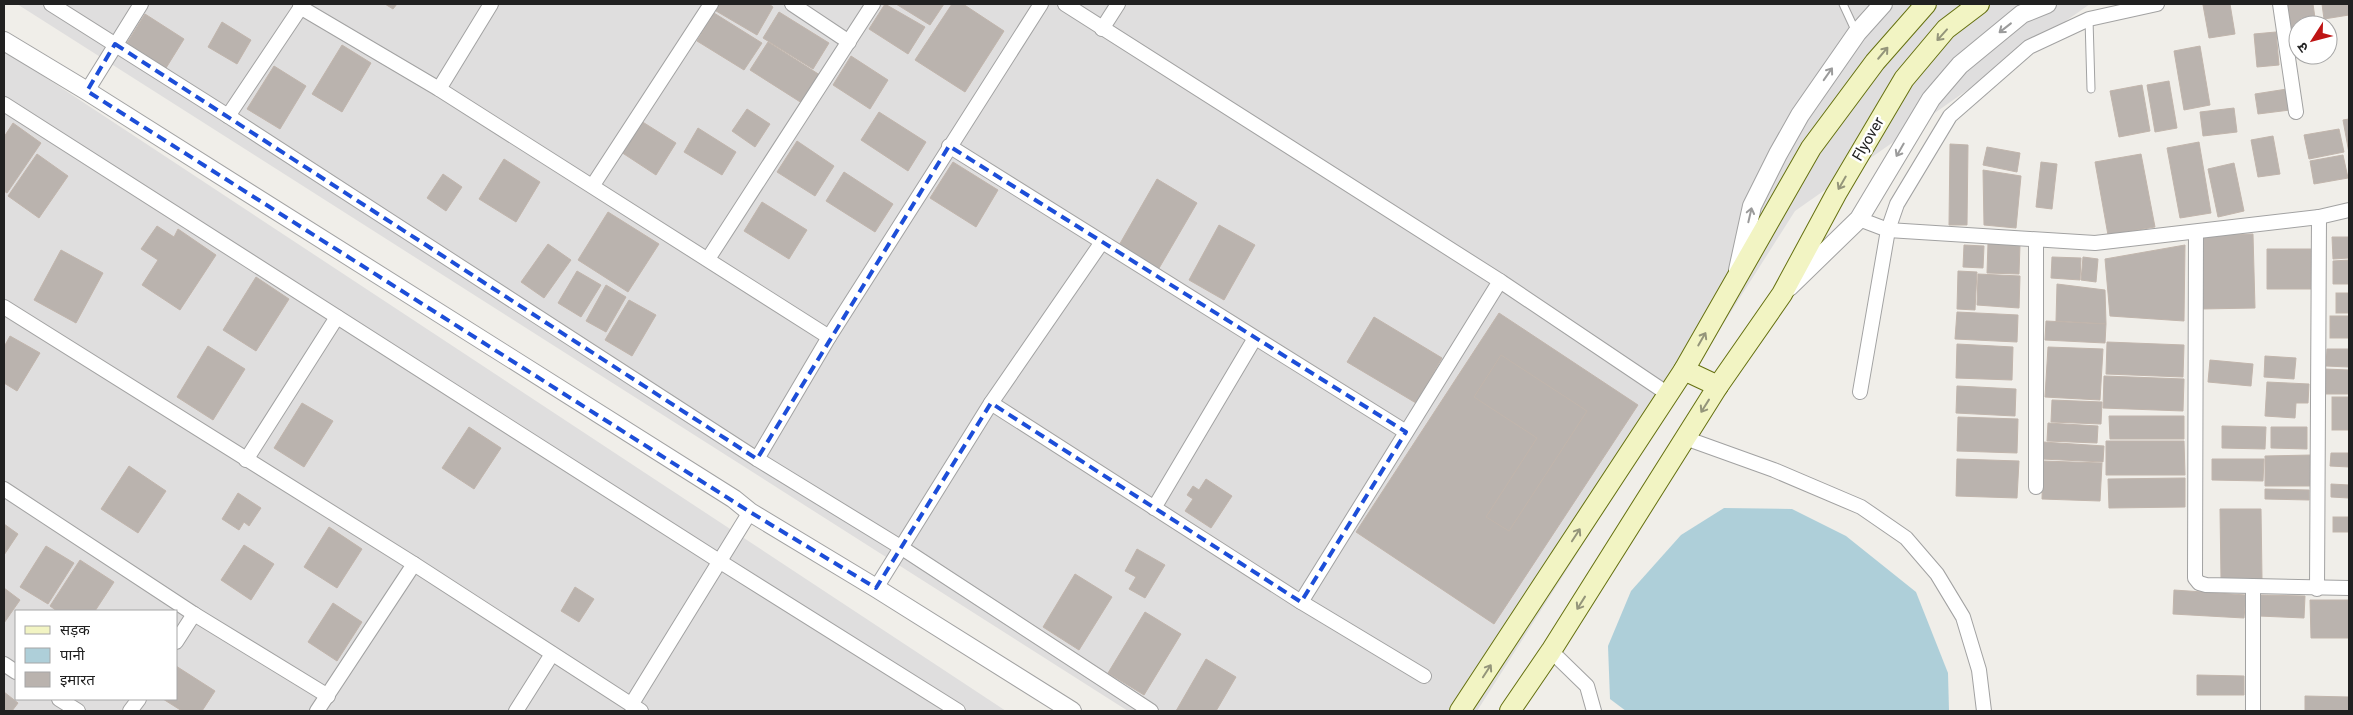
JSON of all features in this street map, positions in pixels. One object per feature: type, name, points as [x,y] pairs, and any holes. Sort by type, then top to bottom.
[{"type":"main road","points":[[1460,711],[1684,370],[1811,148],[1875,62],[1926,4]]},
{"type":"main road","name":"Flyover","points":[[1510,711],[1551,651],[1718,386],[1782,294],[1816,229],[1904,79],[1946,29],[1979,4]]},
{"type":"main road","points":[[1684,370],[1718,386]]},
{"type":"street","points":[[51,4],[228,116],[757,459],[902,548],[1150,711]]},
{"type":"street","points":[[87,91],[141,4]]},
{"type":"street","points":[[439,89],[491,4]]},
{"type":"street","points":[[593,185],[711,4]]},
{"type":"street","points":[[792,4],[850,42]]},
{"type":"street","points":[[708,259],[873,4]]},
{"type":"street","points":[[757,459],[829,337],[1041,4]]},
{"type":"street","points":[[1065,4],[1500,282],[1668,394]]},
{"type":"street","points":[[1102,29],[1118,4]]},
{"type":"street","points":[[1735,280],[1752,206],[1800,115],[1857,33],[1883,4]]},
{"type":"street","points":[[1782,294],[1859,219],[1931,99],[1960,65],[2022,14],[2047,4]]},
{"type":"street","points":[[1860,392],[1888,230],[1897,204],[1950,116],[2029,47],[2088,19],[2157,4]]},
{"type":"street","points":[[2280,4],[2296,112]]},
{"type":"street","points":[[228,116],[301,6],[593,185],[829,337]]},
{"type":"street","points":[[4,41],[87,91],[734,499],[750,512],[876,588],[1072,711]]},
{"type":"street","points":[[4,104],[719,561],[958,711]]},
{"type":"street","points":[[950,146],[1406,432]]},
{"type":"street","points":[[1859,219],[1888,230],[2036,241],[2095,243],[2319,217],[2349,210]]},
{"type":"street","points":[[2317,589],[2319,217]]},
{"type":"street","points":[[2196,232],[2194,571],[2199,583],[2253,587],[2349,588]]},
{"type":"street","points":[[2036,241],[2036,487]]},
{"type":"street","points":[[876,588],[991,403],[1102,242]]},
{"type":"street","points":[[1300,602],[1500,282]]},
{"type":"street","points":[[4,307],[414,564],[636,708],[719,561],[750,512]]},
{"type":"street","points":[[246,460],[337,317]]},
{"type":"street","points":[[1154,508],[1255,338]]},
{"type":"street","points":[[991,403],[1300,602],[1424,676]]},
{"type":"street","points":[[1686,438],[1774,470],[1861,507],[1906,538],[1937,574],[1963,617],[1979,670],[1984,711]]},
{"type":"street","points":[[4,489],[194,614],[328,696]]},
{"type":"street","points":[[317,711],[414,564]]},
{"type":"street","points":[[2253,587],[2253,711]]},
{"type":"street","points":[[178,639],[194,614]]},
{"type":"street","points":[[1551,651],[1587,686],[1594,711]]},
{"type":"street","points":[[516,711],[552,654]]},
{"type":"street","points":[[4,664],[15,671]]},
{"type":"street","points":[[61,700],[78,711]]},
{"type":"street","points":[[130,711],[137,700]]},
{"type":"lane","points":[[1843,4],[1857,33]]},
{"type":"lane","points":[[2088,19],[2092,89]]},
{"type":"highlighted area","points":[[115,44],[757,459],[949,146],[1406,432],[1301,602],[991,403],[876,588],[750,512],[87,91]]},
{"type":"shaded area","points":[[17,4],[2090,4],[1795,211],[1477,711],[1128,711]]},
{"type":"shaded area","points":[[4,50],[1006,711],[4,711]]},
{"type":"water","points":[[1724,508],[1792,509],[1846,536],[1916,592],[1948,673],[1949,711],[1626,711],[1610,699],[1608,646],[1631,591],[1681,535]]},
{"type":"building","points":[[385,4],[397,4],[393,9]]},
{"type":"building","points":[[713,4],[769,4],[773,7],[757,35],[711,8]]},
{"type":"building","points":[[885,4],[925,27],[908,54],[869,29]]},
{"type":"building","points":[[896,4],[944,4],[930,25]]},
{"type":"building","points":[[952,4],[963,4],[1004,31],[965,92],[915,60]]},
{"type":"building","points":[[2230,4],[2235,34],[2209,38],[2203,5]]},
{"type":"building","points":[[2284,4],[2313,4],[2315,15],[2288,15],[2288,33]]},
{"type":"building","points":[[2322,4],[2349,4],[2349,15],[2338,17],[2338,15],[2323,15]]},
{"type":"building","points":[[779,12],[829,43],[813,69],[763,38]]},
{"type":"building","points":[[714,13],[762,43],[744,70],[697,41]]},
{"type":"building","points":[[145,14],[184,39],[166,68],[127,43]]},
{"type":"building","points":[[222,22],[251,40],[237,64],[208,47]]},
{"type":"building","points":[[2276,32],[2279,65],[2257,67],[2254,34]]},
{"type":"building","points":[[768,42],[823,77],[805,105],[750,70]]},
{"type":"building","points":[[342,45],[371,63],[342,112],[312,94]]},
{"type":"building","points":[[2200,46],[2210,105],[2184,110],[2174,51]]},
{"type":"building","points":[[851,56],[888,80],[870,109],[833,85]]},
{"type":"building","points":[[274,66],[306,86],[280,129],[247,109]]},
{"type":"building","points":[[2169,81],[2177,128],[2155,132],[2147,85]]},
{"type":"building","points":[[2142,85],[2150,131],[2119,137],[2110,91]]},
{"type":"building","points":[[2287,89],[2290,110],[2258,114],[2255,94]]},
{"type":"building","points":[[2234,108],[2237,132],[2203,136],[2200,112]]},
{"type":"building","points":[[747,109],[770,124],[755,147],[732,131]]},
{"type":"building","points":[[879,112],[926,142],[908,171],[861,140]]},
{"type":"building","points":[[2349,119],[2349,153],[2343,120]]},
{"type":"building","points":[[641,121],[676,143],[656,175],[621,152]]},
{"type":"building","points":[[13,123],[41,143],[7,193],[4,191],[4,137]]},
{"type":"building","points":[[698,128],[736,152],[722,175],[684,152]]},
{"type":"building","points":[[2339,129],[2344,152],[2309,159],[2304,135]]},
{"type":"building","points":[[2273,136],[2280,174],[2258,177],[2251,140]]},
{"type":"building","points":[[797,141],[834,166],[815,196],[777,172]]},
{"type":"building","points":[[2199,142],[2211,213],[2180,218],[2167,148]]},
{"type":"building","points":[[1950,144],[1968,145],[1967,225],[1949,225]]},
{"type":"building","points":[[1987,147],[2020,153],[2017,172],[1983,165]]},
{"type":"building","points":[[37,154],[68,176],[39,218],[8,196]]},
{"type":"building","points":[[2141,154],[2155,227],[2108,235],[2095,162]]},
{"type":"building","points":[[2343,155],[2348,178],[2314,184],[2310,161]]},
{"type":"building","points":[[504,159],[540,182],[516,222],[479,199]]},
{"type":"building","points":[[953,162],[998,190],[976,227],[930,198]]},
{"type":"building","points":[[2041,162],[2057,164],[2052,209],[2036,207]]},
{"type":"building","points":[[2234,163],[2244,211],[2218,217],[2208,169]]},
{"type":"building","points":[[1983,170],[2021,176],[2016,228],[1984,225]]},
{"type":"building","points":[[844,172],[893,204],[875,232],[826,201]]},
{"type":"building","points":[[443,174],[462,187],[446,211],[427,198]]},
{"type":"building","points":[[1157,179],[1197,203],[1158,270],[1118,247]]},
{"type":"building","points":[[762,202],[807,230],[789,259],[744,231]]},
{"type":"building","points":[[608,212],[659,244],[628,292],[578,260]]},
{"type":"building","points":[[1219,225],[1255,245],[1224,300],[1189,280]]},
{"type":"building","points":[[157,226],[174,237],[178,229],[216,255],[180,310],[142,285],[158,260],[141,249]]},
{"type":"building","points":[[2253,234],[2255,308],[2201,309],[2199,235]]},
{"type":"building","points":[[2332,237],[2349,237],[2349,258],[2333,259]]},
{"type":"building","points":[[1988,243],[2020,245],[2019,274],[1987,273]]},
{"type":"building","points":[[548,244],[571,260],[544,298],[521,282]]},
{"type":"building","points":[[1964,245],[1984,246],[1983,268],[1963,267]]},
{"type":"building","points":[[2185,245],[2184,321],[2110,316],[2105,259]]},
{"type":"building","points":[[2267,249],[2313,249],[2314,289],[2267,289]]},
{"type":"building","points":[[61,250],[103,273],[76,323],[34,300]]},
{"type":"building","points":[[2052,257],[2081,258],[2080,280],[2051,278]]},
{"type":"building","points":[[2083,257],[2098,259],[2096,282],[2081,280]]},
{"type":"building","points":[[2349,260],[2349,284],[2333,284],[2333,261]]},
{"type":"building","points":[[577,271],[601,285],[581,317],[558,303]]},
{"type":"building","points":[[1958,271],[1977,272],[1975,310],[1957,309]]},
{"type":"building","points":[[1978,274],[2020,276],[2019,308],[1977,305]]},
{"type":"building","points":[[256,277],[289,299],[256,351],[223,330]]},
{"type":"building","points":[[2057,284],[2105,290],[2106,324],[2056,321]]},
{"type":"building","points":[[606,285],[626,297],[606,332],[586,321]]},
{"type":"building","points":[[2336,293],[2349,293],[2349,313],[2336,313]]},
{"type":"building","points":[[629,300],[656,315],[632,356],[605,340]]},
{"type":"building","points":[[1957,312],[2018,315],[2017,342],[1955,339]]},
{"type":"building","points":[[1499,313],[1638,405],[1494,624],[1356,532]]},
{"type":"building","points":[[2330,316],[2349,316],[2349,338],[2330,338]]},
{"type":"building","points":[[1374,317],[1442,358],[1416,403],[1347,362]]},
{"type":"building","points":[[2046,321],[2106,324],[2105,343],[2045,340]]},
{"type":"building","points":[[10,336],[40,353],[17,391],[4,383],[4,347]]},
{"type":"building","points":[[2107,342],[2184,345],[2183,377],[2106,374]]},
{"type":"building","points":[[1957,344],[2013,347],[2012,380],[1956,378]]},
{"type":"building","points":[[208,346],[245,369],[213,420],[177,397]]},
{"type":"building","points":[[2048,347],[2103,349],[2100,400],[2045,397]]},
{"type":"building","points":[[2327,349],[2349,349],[2349,367],[2326,366]]},
{"type":"building","points":[[1501,355],[1587,411],[1509,531],[1486,517],[1537,438],[1474,397]]},
{"type":"building","points":[[2265,356],[2296,358],[2294,379],[2264,377]]},
{"type":"building","points":[[2210,360],[2253,364],[2251,386],[2208,382]]},
{"type":"building","points":[[2325,369],[2349,370],[2349,394],[2324,394]]},
{"type":"building","points":[[2104,376],[2184,379],[2183,411],[2103,408]]},
{"type":"building","points":[[2267,382],[2309,384],[2308,403],[2296,403],[2295,418],[2265,416]]},
{"type":"building","points":[[1957,386],[2016,389],[2015,416],[1956,413]]},
{"type":"building","points":[[2332,397],[2349,397],[2349,430],[2332,430]]},
{"type":"building","points":[[2052,400],[2102,402],[2101,424],[2051,422]]},
{"type":"building","points":[[302,403],[333,421],[304,467],[274,448]]},
{"type":"building","points":[[2109,416],[2184,416],[2184,439],[2110,439]]},
{"type":"building","points":[[1958,417],[2018,419],[2017,453],[1957,451]]},
{"type":"building","points":[[2048,423],[2098,426],[2097,443],[2047,441]]},
{"type":"building","points":[[2222,426],[2266,427],[2265,449],[2222,448]]},
{"type":"building","points":[[469,427],[501,448],[474,489],[442,468]]},
{"type":"building","points":[[2271,427],[2307,427],[2307,449],[2271,448]]},
{"type":"building","points":[[2106,441],[2184,441],[2185,475],[2106,475]]},
{"type":"building","points":[[2043,442],[2104,446],[2103,462],[2042,459]]},
{"type":"building","points":[[2331,453],[2349,453],[2349,467],[2330,466]]},
{"type":"building","points":[[2312,455],[2312,486],[2265,486],[2265,456]]},
{"type":"building","points":[[1957,459],[2019,461],[2017,498],[1956,496]]},
{"type":"building","points":[[2212,459],[2264,459],[2263,481],[2212,480]]},
{"type":"building","points":[[2043,461],[2102,463],[2100,501],[2042,499]]},
{"type":"building","points":[[129,466],[166,491],[138,533],[101,509]]},
{"type":"building","points":[[2185,478],[2185,507],[2109,508],[2108,479]]},
{"type":"building","points":[[1206,479],[1232,496],[1211,528],[1185,511],[1193,499],[1187,495],[1193,486],[1199,490]]},
{"type":"building","points":[[2331,484],[2349,485],[2349,498],[2331,497]]},
{"type":"building","points":[[2265,489],[2309,490],[2309,500],[2265,499]]},
{"type":"building","points":[[238,493],[261,508],[249,526],[244,522],[239,530],[222,519]]},
{"type":"building","points":[[2220,509],[2261,509],[2262,579],[2221,579]]},
{"type":"building","points":[[2333,517],[2349,517],[2349,532],[2333,532]]},
{"type":"building","points":[[4,524],[18,534],[4,555]]},
{"type":"building","points":[[329,527],[362,549],[337,588],[304,567]]},
{"type":"building","points":[[244,545],[274,564],[251,600],[221,580]]},
{"type":"building","points":[[46,546],[74,563],[48,604],[20,587]]},
{"type":"building","points":[[1137,549],[1165,565],[1145,598],[1129,589],[1136,577],[1125,571]]},
{"type":"building","points":[[80,560],[114,582],[96,610],[56,610],[50,606]]},
{"type":"building","points":[[1075,574],[1112,597],[1079,650],[1043,627]]},
{"type":"building","points":[[575,587],[594,599],[579,622],[561,611]]},
{"type":"building","points":[[4,588],[20,600],[4,623]]},
{"type":"building","points":[[2174,590],[2246,595],[2244,618],[2173,614]]},
{"type":"building","points":[[2260,595],[2305,596],[2304,618],[2259,616]]},
{"type":"building","points":[[2310,600],[2349,600],[2349,638],[2311,638]]},
{"type":"building","points":[[333,603],[362,622],[337,661],[308,642]]},
{"type":"building","points":[[1145,612],[1181,634],[1144,695],[1108,673]]},
{"type":"building","points":[[1206,659],[1236,677],[1216,711],[1176,711]]},
{"type":"building","points":[[178,667],[215,691],[202,711],[182,711],[165,700],[178,700]]},
{"type":"building","points":[[2197,675],[2244,676],[2244,695],[2197,695]]},
{"type":"building","points":[[4,692],[18,703],[12,711],[4,711]]},
{"type":"building","points":[[2305,696],[2349,697],[2349,711],[2305,711]]}]
